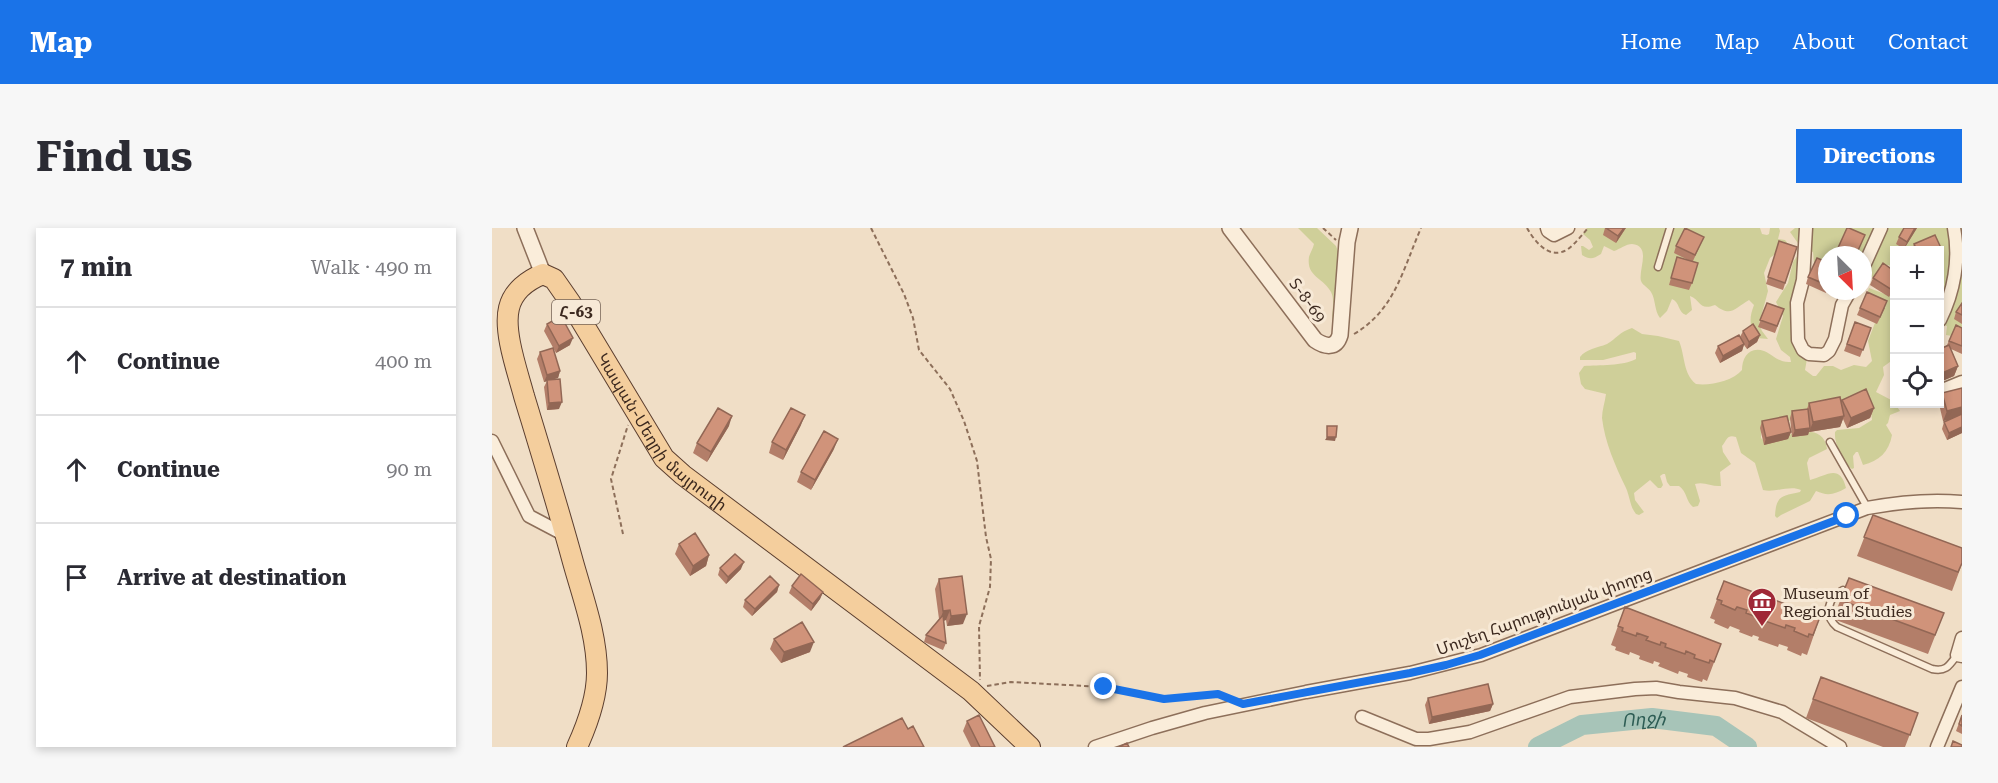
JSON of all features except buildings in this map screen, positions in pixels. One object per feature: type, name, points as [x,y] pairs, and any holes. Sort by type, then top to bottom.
[{"type":"main road","name":"Կապան-Մեղրի մայրուղի","points":[[543,274],[554,279],[570,302],[664,458],[683,476],[971,691],[1030,747]]},
{"type":"main road","points":[[543,274],[532,278],[518,290],[509,306],[507,321],[514,360],[567,536],[593,640],[597,674],[591,710],[577,747]]},
{"type":"street","points":[[525,228],[543,274]]},
{"type":"street","name":"Տ-8-69","points":[[1230,228],[1315,340],[1323,345],[1332,345],[1338,341],[1340,335],[1346,250],[1350,228]]},
{"type":"street","points":[[1546,228],[1554,235],[1568,228]]},
{"type":"street","points":[[1806,228],[1803,280],[1797,303],[1798,340],[1803,350],[1809,354],[1824,355],[1829,351],[1835,339],[1845,300]]},
{"type":"street","points":[[1872,248],[1881,228]]},
{"type":"street","points":[[1944,310],[1954,280],[1957,241],[1954,228]]},
{"type":"street","points":[[1944,389],[1962,382]]},
{"type":"street","points":[[492,441],[529,516],[567,536]]},
{"type":"street","name":"Մուշեղ Հարությունյան փողոց","points":[[1095,747],[1152,728],[1243,704],[1410,673],[1480,655],[1867,508],[1930,500],[1962,502]]},
{"type":"street","points":[[1959,656],[1962,638]]},
{"type":"street","points":[[1937,747],[1962,687]]},
{"type":"street","points":[[1362,717],[1416,739],[1429,739],[1470,732],[1570,697],[1656,688],[1736,698],[1782,712],[1840,747]]},
{"type":"lane","points":[[1658,267],[1670,228]]},
{"type":"lane","points":[[1830,442],[1867,508]]},
{"type":"lane","points":[[1860,595],[1843,590],[1834,594],[1830,602],[1832,622],[1837,627],[1940,671],[1959,656]]},
{"type":"path","points":[[870,228],[904,294],[913,318],[919,350],[950,389],[964,421],[976,461],[991,559],[990,587],[979,626],[980,687],[1011,682],[1104,687],[1164,699],[1218,694],[1243,704]]},
{"type":"path","points":[[1340,335],[1350,336],[1369,325],[1392,297],[1421,228]]},
{"type":"path","points":[[623,534],[611,479],[633,408]]},
{"type":"green space","points":[[1298,228],[1317,228],[1336,246],[1339,254],[1336,326],[1333,326],[1332,322],[1331,292],[1310,269],[1309,257],[1314,244]]},
{"type":"green space","points":[[1587,228],[1760,228],[1762,234],[1767,235],[1770,228],[1779,228],[1778,239],[1785,240],[1788,244],[1770,258],[1764,273],[1768,291],[1759,324],[1768,339],[1757,338],[1752,330],[1751,314],[1754,305],[1749,300],[1736,309],[1725,311],[1715,305],[1703,306],[1690,296],[1692,310],[1686,315],[1672,299],[1667,311],[1660,318],[1651,292],[1641,281],[1643,254],[1641,249],[1632,244],[1614,251],[1604,246],[1601,254],[1594,258],[1587,258],[1582,255],[1581,246],[1589,250],[1593,247],[1590,240],[1583,234]]},
{"type":"green space","points":[[1795,228],[1962,228],[1962,332],[1952,336],[1946,335],[1944,246],[1890,246],[1890,266],[1885,266],[1890,275],[1890,362],[1883,367],[1884,375],[1876,392],[1890,399],[1890,408],[1898,408],[1900,411],[1890,415],[1886,425],[1892,435],[1882,455],[1863,465],[1856,452],[1853,456],[1854,468],[1852,469],[1842,457],[1836,442],[1835,432],[1837,430],[1859,428],[1872,420],[1871,411],[1799,417],[1761,432],[1761,438],[1765,442],[1802,432],[1818,434],[1824,440],[1827,449],[1809,458],[1807,463],[1810,480],[1836,473],[1843,480],[1846,488],[1831,494],[1816,491],[1810,501],[1777,518],[1775,516],[1778,501],[1784,496],[1801,490],[1792,488],[1763,490],[1755,463],[1741,453],[1736,437],[1731,436],[1722,446],[1731,464],[1720,472],[1721,486],[1695,484],[1700,501],[1698,506],[1691,505],[1679,486],[1670,486],[1663,474],[1660,476],[1663,485],[1661,488],[1650,480],[1634,493],[1635,500],[1644,512],[1636,514],[1605,436],[1602,412],[1606,394],[1585,389],[1581,384],[1579,373],[1584,366],[1611,365],[1631,361],[1636,359],[1636,353],[1603,360],[1580,360],[1585,352],[1607,344],[1632,328],[1642,334],[1679,341],[1686,370],[1696,384],[1721,382],[1733,377],[1742,370],[1747,354],[1754,350],[1764,351],[1779,360],[1791,362],[1790,357],[1781,350],[1776,339],[1783,316],[1776,302],[1788,283],[1793,262],[1800,252],[1800,288],[1807,359],[1805,370],[1816,376],[1824,366],[1833,366],[1841,370],[1854,365],[1866,367],[1872,361],[1868,341],[1878,315],[1872,300],[1872,289],[1885,294],[1872,277],[1872,246],[1818,246],[1818,264],[1814,263],[1813,252],[1800,246],[1790,232]]},
{"type":"waterway","name":"Ողջի","points":[[1538,747],[1582,725],[1652,718],[1716,726],[1747,747]]},
{"type":"place","name":"Museum of Regional Studies","points":[[1762,628]]},
{"type":"route","points":[[1104,687],[1164,699],[1218,694],[1243,704],[1446,665],[1480,655],[1677,582],[1847,516]]}]
